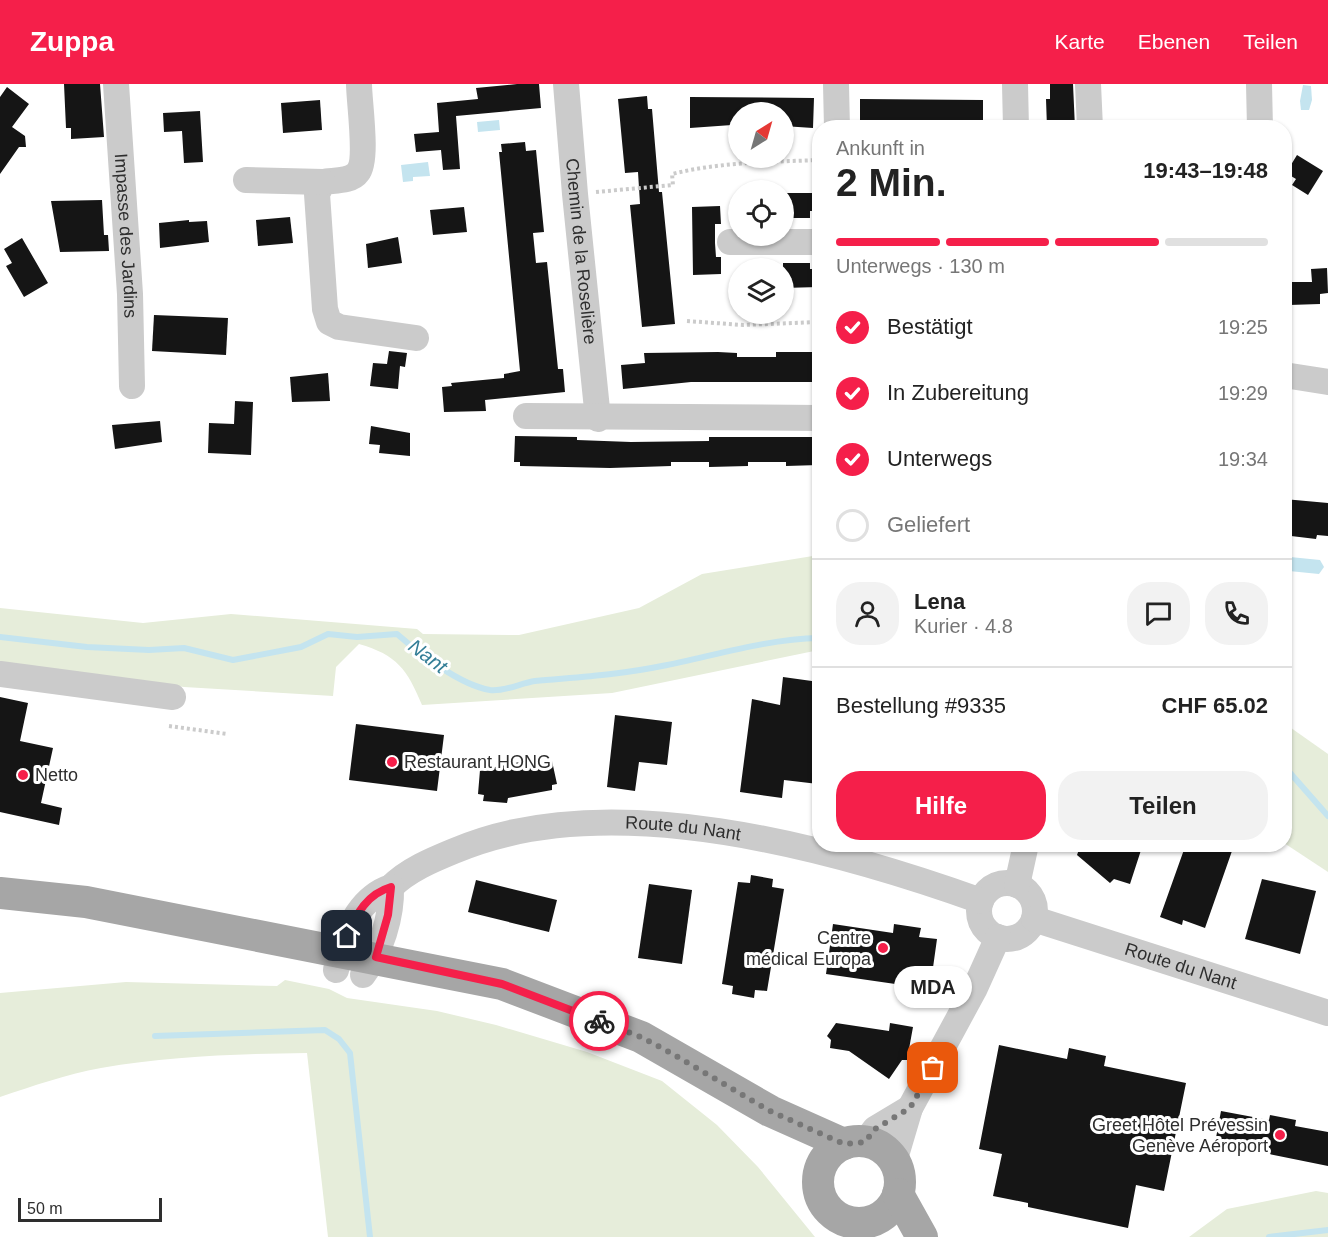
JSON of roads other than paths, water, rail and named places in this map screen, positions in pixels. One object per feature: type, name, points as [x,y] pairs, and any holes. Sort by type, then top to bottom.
[{"type":"main road","points":[[0,894],[83,919],[354,963],[495,1001],[566,1011],[641,1037],[770,1111],[854,1143],[884,1150],[894,1162],[899,1174],[898,1194],[888,1210],[870,1221],[850,1222],[831,1212],[820,1195],[819,1174],[827,1156],[854,1143]]},
{"type":"main road","points":[[770,1111],[819,1174]]},
{"type":"main road","points":[[898,1194],[922,1237]]},
{"type":"main road","points":[[870,1221],[901,1237]]},
{"type":"street","name":"Impasse des Jardins","points":[[116,84],[130,294],[132,386]]},
{"type":"street","points":[[246,180],[323,182],[350,178],[359,172],[362,159],[359,84]]},
{"type":"street","name":"Chemin de la Roselière","points":[[566,84],[574,194],[598,418]]},
{"type":"street","points":[[836,84],[837,120]]},
{"type":"street","points":[[1015,84],[1016,120]]},
{"type":"street","points":[[1088,84],[1090,120]]},
{"type":"street","points":[[1259,84],[1260,120]]},
{"type":"street","points":[[323,182],[317,194],[325,309],[329,322],[339,327],[416,338]]},
{"type":"street","points":[[794,242],[812,242]]},
{"type":"street","points":[[1292,376],[1328,382]]},
{"type":"street","points":[[526,416],[812,418]]},
{"type":"street","points":[[0,674],[173,697]]},
{"type":"street","name":"Route du Nant","points":[[354,963],[364,904],[376,892],[391,887],[410,872],[464,846],[517,830],[575,823],[680,828],[812,846]]},
{"type":"street","name":"Route du Nant","points":[[852,852],[873,855],[981,901]]},
{"type":"street","points":[[1017,885],[1024,852]]},
{"type":"street","points":[[1004,883],[1017,885],[1031,896],[1035,907],[1034,919],[1020,936],[1009,939],[998,937],[987,930],[981,920],[981,901],[993,887],[1004,883]]},
{"type":"street","points":[[354,963],[388,915],[391,887]]},
{"type":"street","name":"Route du Nant","points":[[1034,919],[1328,1013]]},
{"type":"street","points":[[894,1162],[910,1108],[975,988],[998,937]]},
{"type":"street","points":[[854,1143],[910,1108]]},
{"type":"water","points":[[1303,85],[1311,86],[1312,100],[1309,110],[1301,110]]},
{"type":"water","points":[[499,120],[500,130],[478,132],[477,122]]},
{"type":"water","points":[[428,162],[430,176],[413,177],[413,181],[403,182],[401,165]]},
{"type":"water","points":[[1292,557],[1320,560],[1324,567],[1319,574],[1292,571]]},
{"type":"waterway","name":"Nant","points":[[0,637],[87,647],[149,650],[184,648],[233,660],[301,647],[328,634],[357,637],[397,634],[453,675],[490,690],[507,689],[535,681],[646,669],[779,641],[812,638]]},
{"type":"waterway","name":"Nant","points":[[1292,775],[1328,816]]},
{"type":"waterway","points":[[155,1036],[325,1030],[339,1039],[350,1053],[370,1237]]},
{"type":"waterway","name":"Nant","points":[[1269,1237],[1328,1230]]},
{"type":"place","name":"Restaurant HONG","points":[[392,762]]},
{"type":"place","name":"Netto","points":[[23,775]]},
{"type":"place","name":"Centre médical Europa","points":[[883,948]]},
{"type":"place","name":"MDA","points":[[933,1068]]},
{"type":"place","name":"Greet Hôtel Prévessin Genève Aéroport","points":[[1280,1135]]}]
